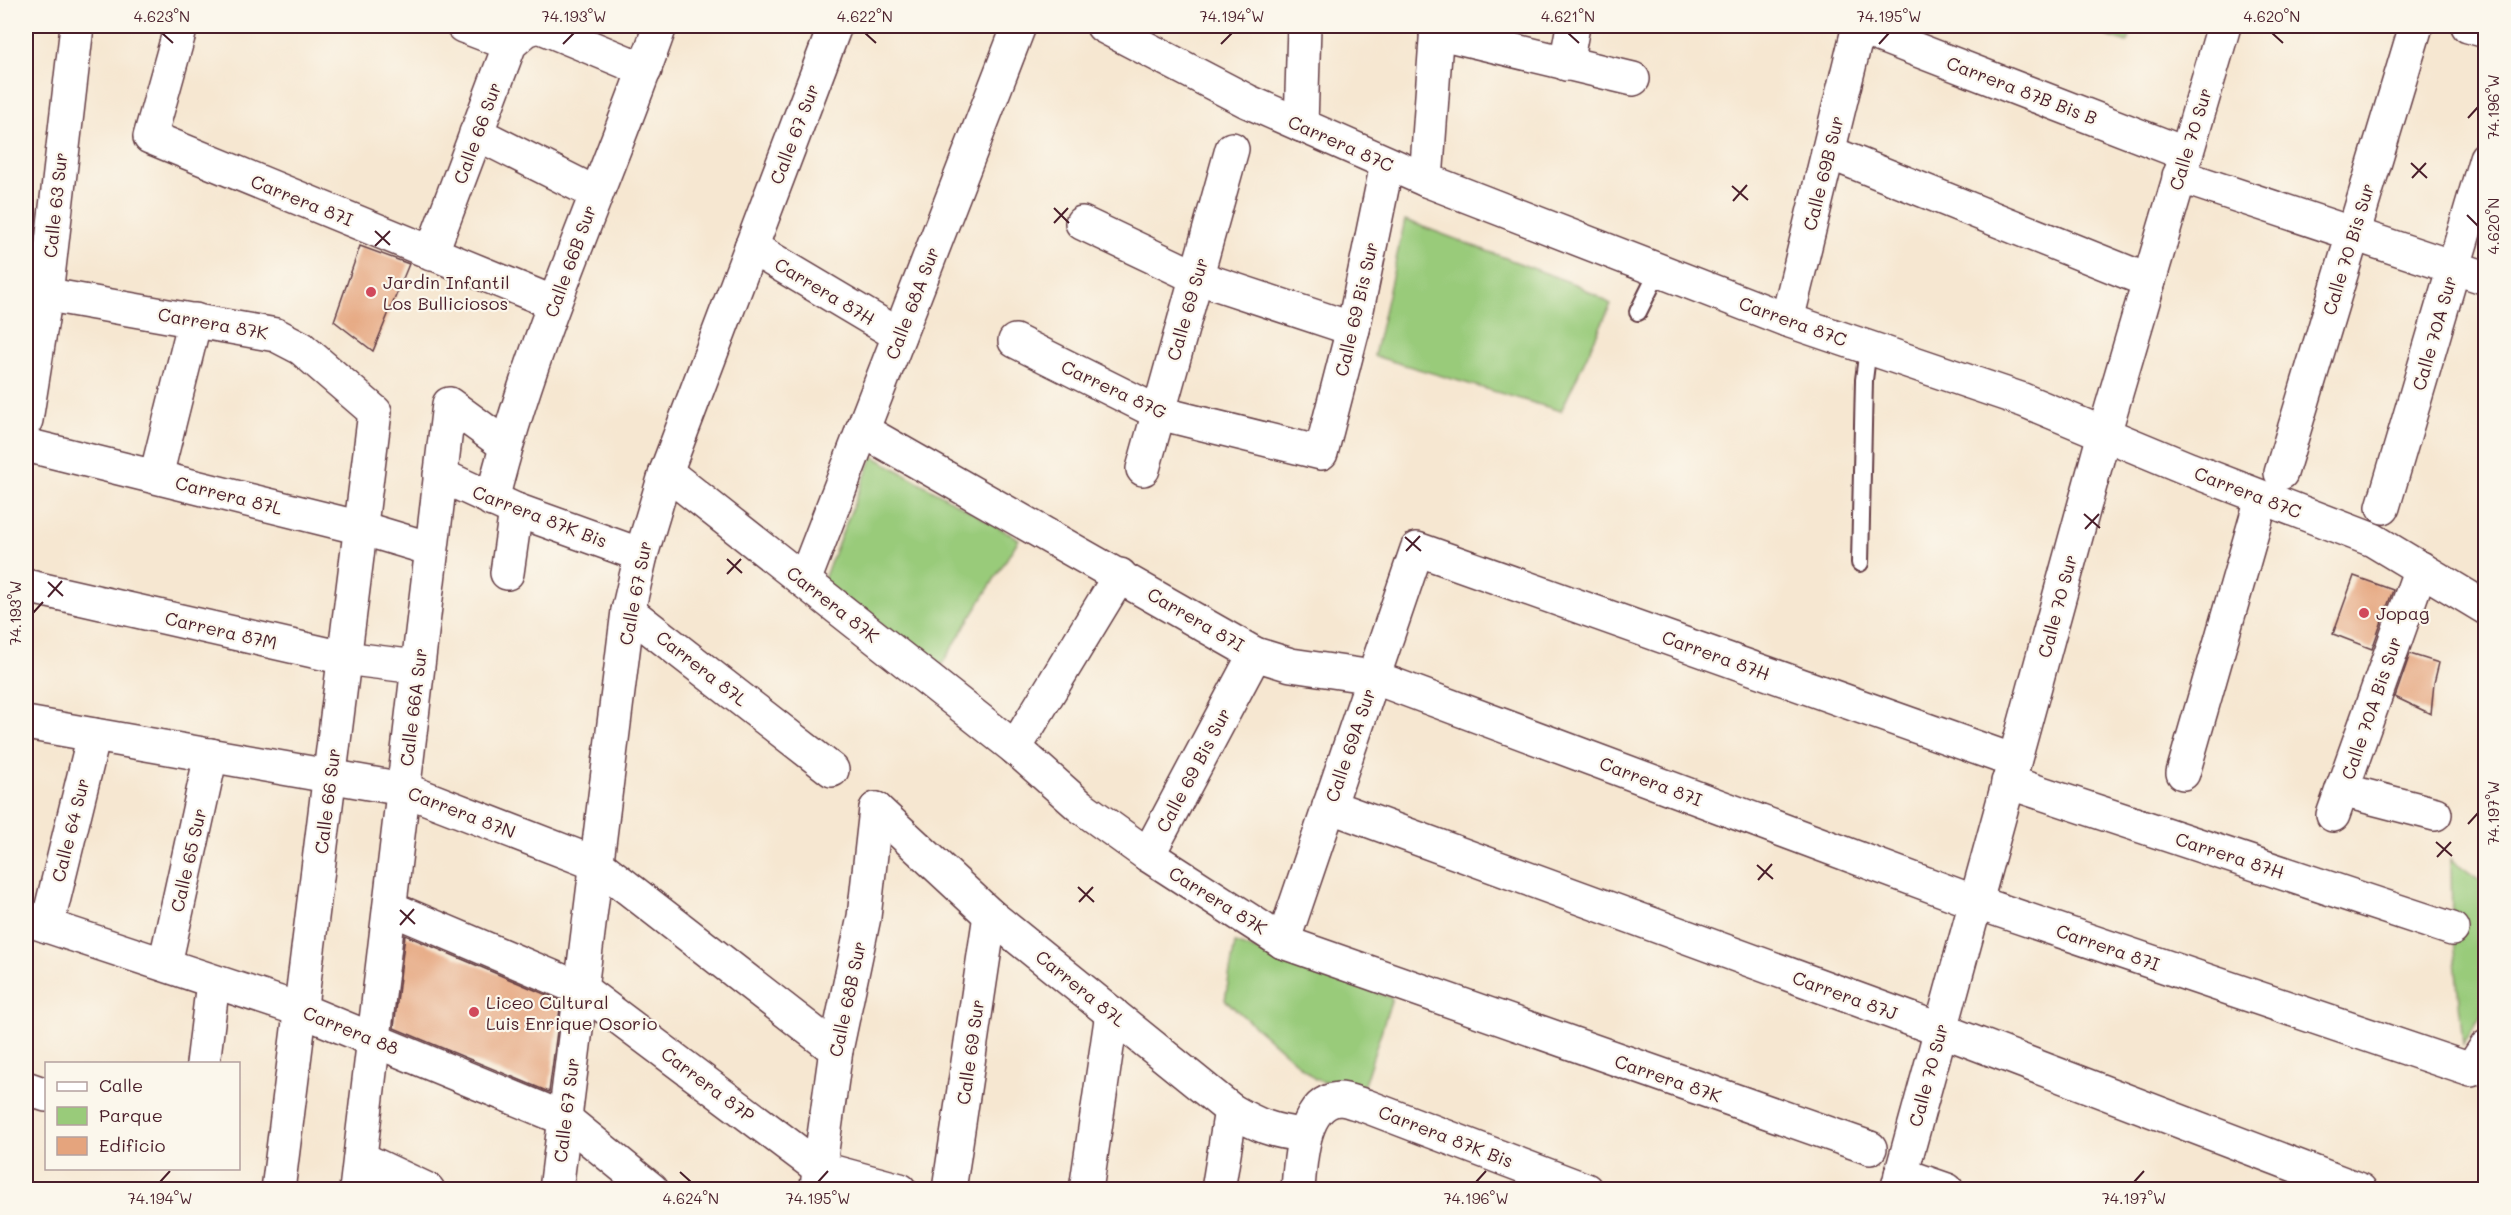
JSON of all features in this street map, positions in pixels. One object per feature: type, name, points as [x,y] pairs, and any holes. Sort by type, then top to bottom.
[{"type":"street","name":"Calle 63 Sur","points":[[26,420],[36,292],[77,26]]},
{"type":"street","name":"Carrera 87I","points":[[181,26],[150,138],[554,303]]},
{"type":"street","points":[[463,26],[510,44],[526,30],[539,26],[645,70]]},
{"type":"street","name":"Calle 66B Sur","points":[[507,573],[504,505],[506,445],[554,303],[660,26]]},
{"type":"street","name":"Calle 67 Sur","points":[[556,1190],[628,611],[641,555],[666,472],[835,26]]},
{"type":"street","name":"Calle 68A Sur","points":[[804,581],[1019,26]]},
{"type":"street","points":[[1301,125],[1304,26]]},
{"type":"street","points":[[1566,64],[1573,26]]},
{"type":"street","name":"Carrera 87B Bis B","points":[[1859,26],[2182,165],[2353,234],[2486,278]]},
{"type":"street","name":"Calle 69B Sur","points":[[1787,320],[1859,26]]},
{"type":"street","name":"Calle 70 Sur","points":[[1899,1182],[2104,434],[2224,26]]},
{"type":"street","name":"Calle 70 Bis Sur","points":[[2184,773],[2416,26]]},
{"type":"street","points":[[2468,26],[2486,31]]},
{"type":"street","name":"Carrera 87C","points":[[1118,29],[1247,101],[1387,164],[1658,272],[1787,320],[2023,400],[2104,434],[2272,485],[2373,540],[2486,608]]},
{"type":"street","points":[[1426,180],[1436,29],[1566,64],[1633,79]]},
{"type":"street","name":"Calle 66 Sur","points":[[431,254],[510,44]]},
{"type":"street","points":[[476,133],[595,193]]},
{"type":"street","name":"Calle 69 Sur","points":[[1143,469],[1232,149]]},
{"type":"street","points":[[1828,152],[2149,281]]},
{"type":"street","name":"Calle 70A Sur","points":[[2383,507],[2486,158]]},
{"type":"street","name":"Calle 69 Bis Sur","points":[[1322,453],[1353,329],[1387,164]]},
{"type":"street","points":[[1082,224],[1196,277],[1353,329]]},
{"type":"street","name":"Carrera 87H","points":[[751,247],[899,335]]},
{"type":"street","name":"Carrera 87K","points":[[36,292],[276,335],[301,348],[375,412]]},
{"type":"street","points":[[156,476],[195,320]]},
{"type":"street","name":"Carrera 87G","points":[[1015,341],[1159,412],[1322,453]]},
{"type":"street","name":"Calle 66A Sur","points":[[358,1174],[448,404],[506,445]]},
{"type":"street","name":"Calle 66 Sur","points":[[278,1190],[375,412]]},
{"type":"street","name":"Carrera 87I","points":[[862,430],[1255,654],[1291,665],[1373,677],[1976,902],[2478,1059]]},
{"type":"street","name":"Carrera 87L","points":[[26,446],[361,528],[431,549]]},
{"type":"street","name":"Carrera 87K","points":[[666,472],[1015,748],[1080,806],[1148,855],[1283,942],[1870,1148]]},
{"type":"street","name":"Carrera 87K Bis","points":[[440,476],[504,505],[641,555]]},
{"type":"street","name":"Carrera 87H","points":[[1417,549],[2011,772],[2452,929]]},
{"type":"street","name":"Calle 69A Sur","points":[[1283,942],[1417,549]]},
{"type":"street","name":"Calle 70A Bis Sur","points":[[2421,568],[2338,802],[2435,814]]},
{"type":"street","points":[[1015,748],[1120,575]]},
{"type":"street","name":"Carrera 87M","points":[[26,586],[344,658],[417,667]]},
{"type":"street","name":"Carrera 87L","points":[[628,611],[832,770]]},
{"type":"street","name":"Calle 69 Bis Sur","points":[[1148,855],[1255,654]]},
{"type":"street","name":"Carrera 87N","points":[[26,723],[403,789],[597,864],[836,1050]]},
{"type":"street","name":"Calle 64 Sur","points":[[36,923],[94,735]]},
{"type":"street","name":"Calle 65 Sur","points":[[165,964],[211,755]]},
{"type":"street","name":"Carrera 87J","points":[[1329,806],[1941,1030],[2360,1190]]},
{"type":"street","name":"Carrera 87L","points":[[876,809],[990,915],[1231,1110],[1259,1126],[1279,1133],[1304,1135]]},
{"type":"street","name":"Calle 68B Sur","points":[[818,1179],[836,1050],[864,917],[876,809]]},
{"type":"street","name":"Carrera 87P","points":[[390,908],[582,989],[818,1179],[900,1190]]},
{"type":"street","name":"Calle 69 Sur","points":[[950,1190],[990,915]]},
{"type":"street","name":"Carrera 88","points":[[36,923],[301,1010],[565,1119],[652,1190]]},
{"type":"street","points":[[203,1062],[213,982]]},
{"type":"street","points":[[1086,1190],[1112,1013]]},
{"type":"street","points":[[26,1088],[45,1095]]},
{"type":"street","name":"Carrera 87K Bis","points":[[1304,1135],[1321,1107],[1339,1099],[1366,1106],[1586,1190]]},
{"type":"street","points":[[1218,1190],[1231,1110]]},
{"type":"street","points":[[1298,1190],[1304,1135]]},
{"type":"street","points":[[358,1174],[428,1190]]},
{"type":"street","points":[[1899,1182],[1947,1190]]},
{"type":"lane","points":[[1638,312],[1658,272]]},
{"type":"lane","points":[[1860,562],[1864,380],[1868,348]]},
{"type":"green space","points":[[2080,26],[2134,26],[2127,43]]},
{"type":"green space","points":[[1405,220],[1577,285],[1611,304],[1561,411],[1374,356]]},
{"type":"green space","points":[[873,456],[1019,539],[939,669],[823,581]]},
{"type":"green space","points":[[2451,859],[2485,884],[2485,1010],[2463,1044],[2452,929]]},
{"type":"green space","points":[[1235,943],[1392,998],[1361,1094],[1315,1079],[1225,1000]]},
{"type":"building","name":"Jardin Infantil Los Bulliciosos","points":[[360,246],[409,264],[373,351],[334,321]]},
{"type":"building","name":"Jopag","points":[[2354,576],[2393,590],[2372,649],[2333,634]]},
{"type":"building","points":[[2410,654],[2439,663],[2434,683],[2431,714],[2395,697]]},
{"type":"building","name":"Liceo Cultural Luis Enrique Osorio","points":[[405,935],[561,1001],[549,1092],[394,1028]]},
{"type":"place","name":"Jardin Infantil Los Bulliciosos","points":[[371,292]]},
{"type":"place","name":"Jopag","points":[[2364,613]]},
{"type":"place","name":"Liceo Cultural Luis Enrique Osorio","points":[[474,1012]]}]
